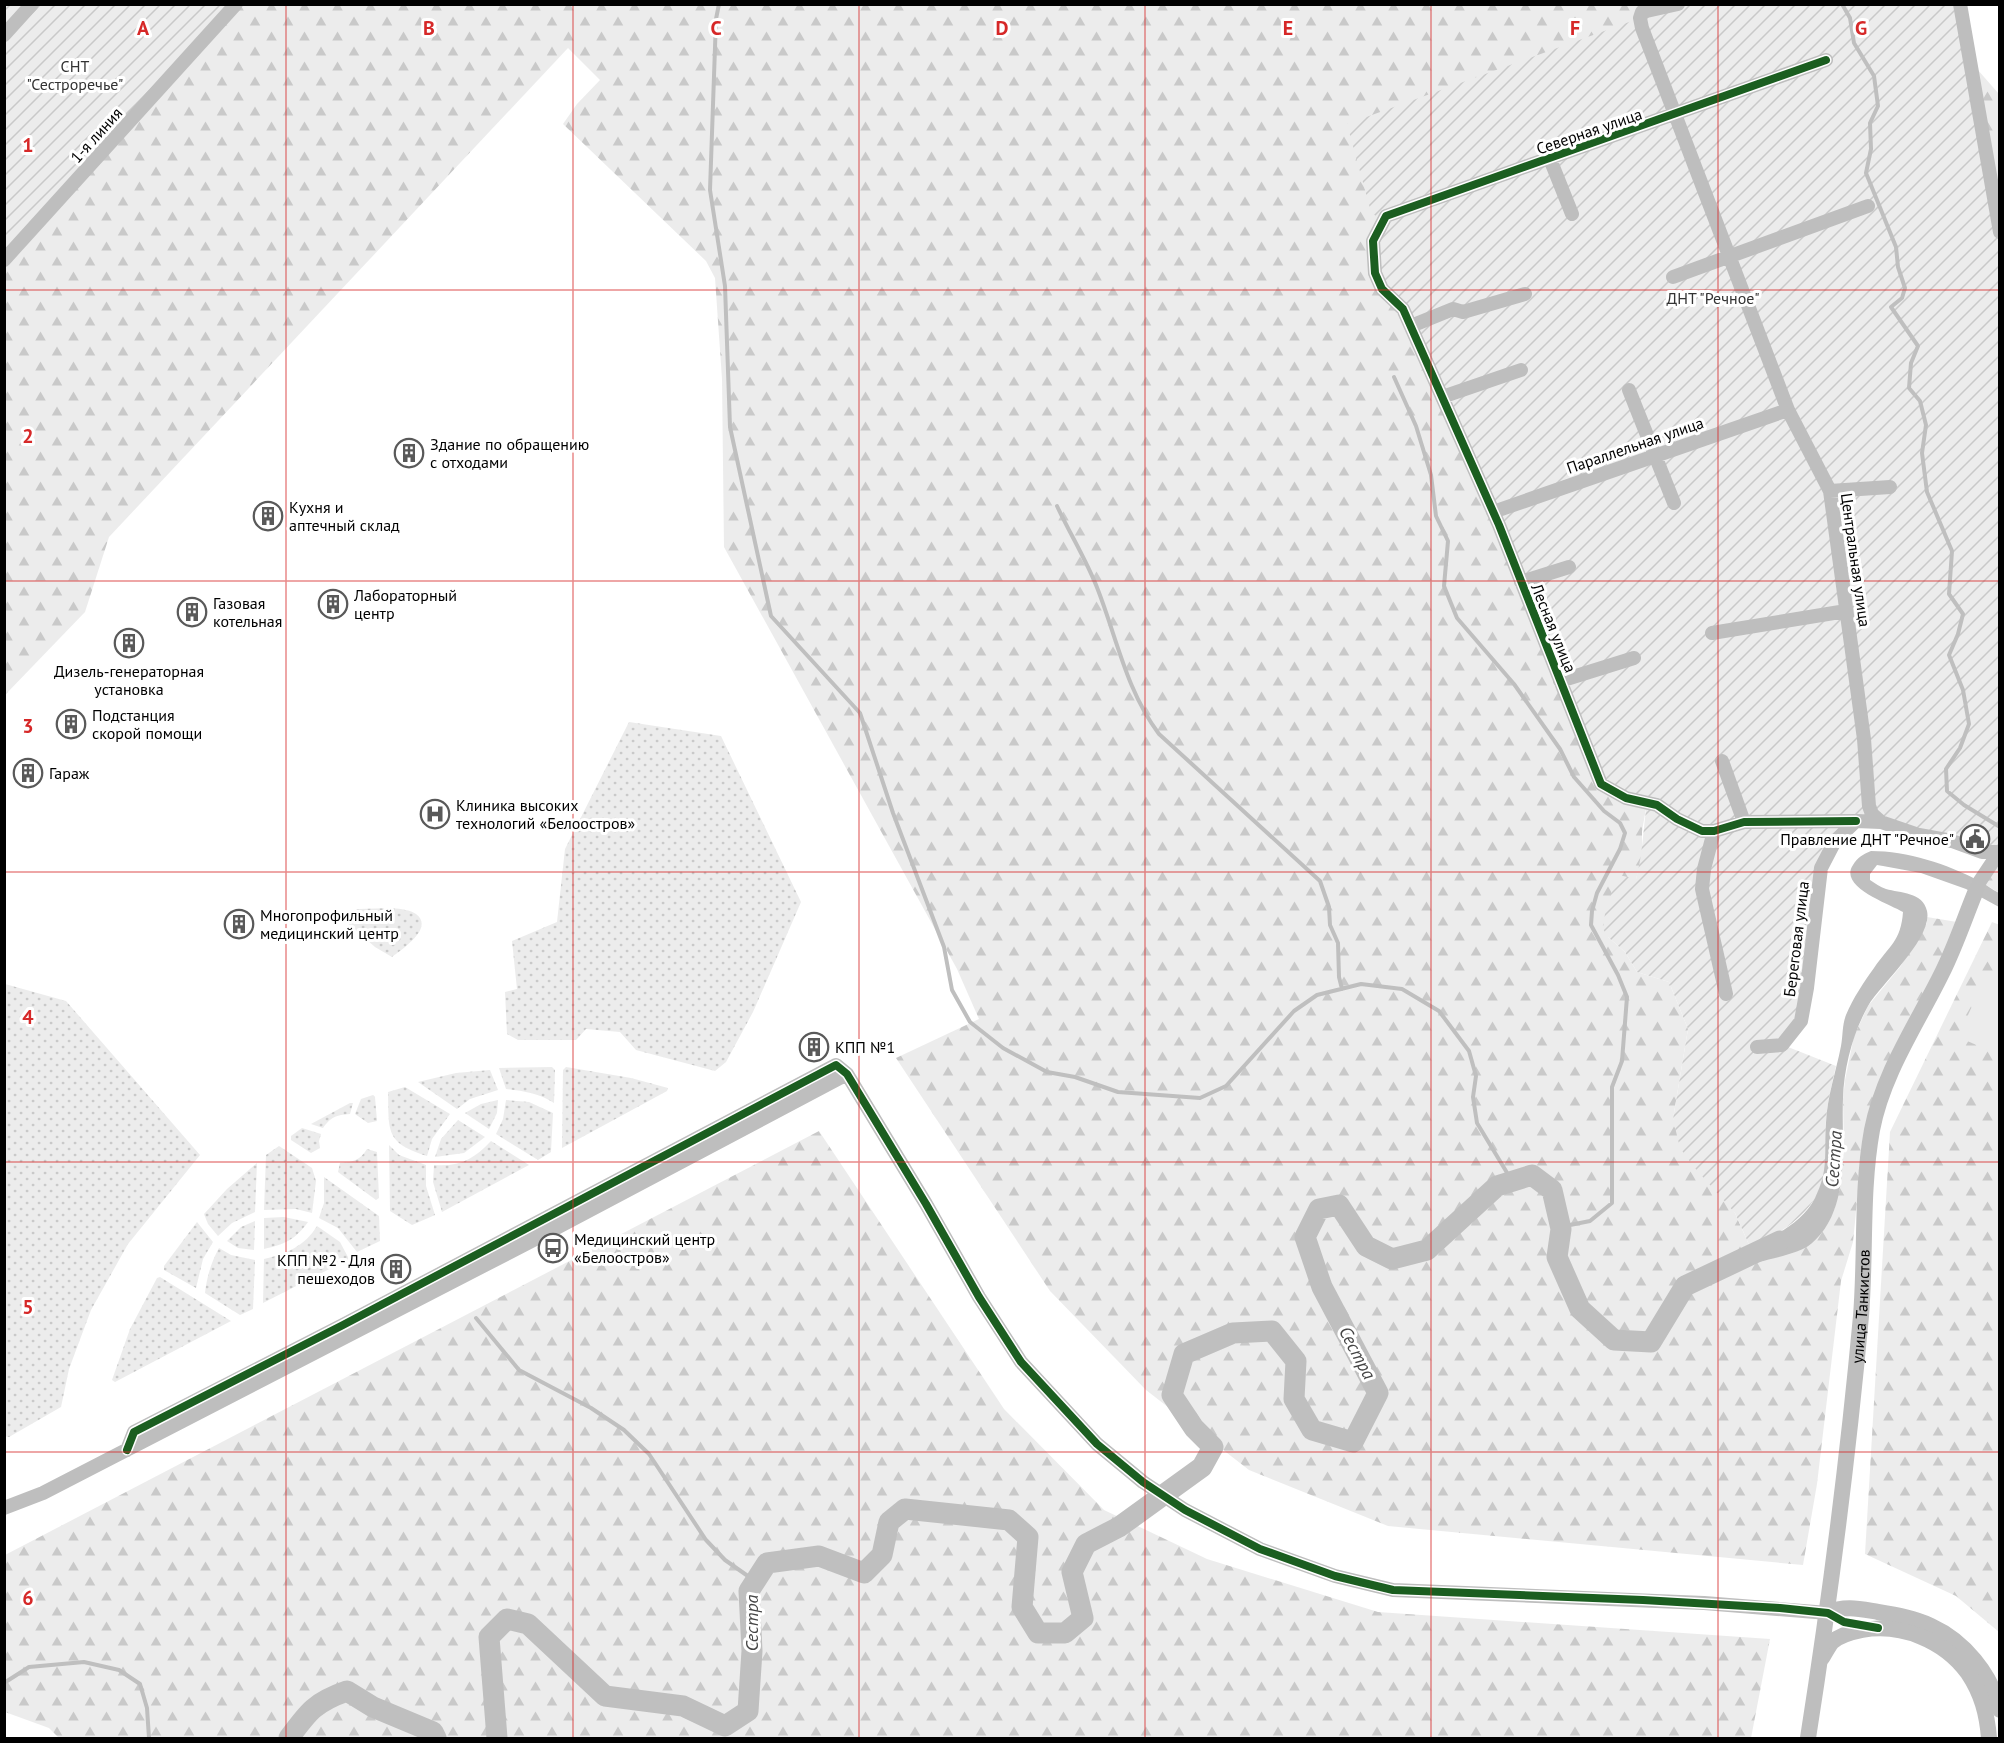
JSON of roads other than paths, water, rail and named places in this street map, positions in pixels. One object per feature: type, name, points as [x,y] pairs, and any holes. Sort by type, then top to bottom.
[{"type":"street","points":[[4,35],[32,4]]},
{"type":"street","name":"1-я линия","points":[[4,260],[236,4]]},
{"type":"street","name":"Центральная улица","points":[[1678,4],[1642,12],[1640,18],[1788,410],[1830,490],[1864,739],[1869,806],[1872,814],[1881,822]]},
{"type":"street","points":[[1960,4],[2000,232]]},
{"type":"street","name":"Северная улица","points":[[1373,241],[1386,216],[1826,60]]},
{"type":"street","points":[[1550,159],[1572,214]]},
{"type":"street","points":[[1673,277],[1868,206]]},
{"type":"street","name":"Лесная улица","points":[[1373,241],[1375,273],[1383,289],[1403,309],[1411,326],[1493,512],[1601,784],[1626,798],[1657,805],[1691,827],[1702,831],[1714,831]]},
{"type":"street","points":[[1411,326],[1453,309],[1463,312],[1525,294]]},
{"type":"street","points":[[1442,397],[1521,370]]},
{"type":"street","points":[[1629,390],[1674,503]]},
{"type":"street","name":"Параллельная улица","points":[[1493,512],[1788,410]]},
{"type":"street","points":[[1830,490],[1890,487]]},
{"type":"street","points":[[1521,582],[1569,567]]},
{"type":"street","points":[[1712,633],[1846,611]]},
{"type":"street","points":[[1560,681],[1634,658]]},
{"type":"street","points":[[1722,761],[1744,822]]},
{"type":"street","name":"Береговая улица","points":[[1757,1047],[1782,1045],[1801,1021],[1821,868],[1835,841],[1856,821]]},
{"type":"street","points":[[1726,994],[1702,889],[1704,869],[1714,831],[1744,822],[1881,822],[1919,835],[1952,841],[1982,852],[1999,852]]},
{"type":"street","points":[[1977,887],[1999,852]]},
{"type":"street","name":"улица Танкистов","points":[[1808,1738],[1828,1613],[1851,1420],[1864,1262],[1865,1199],[1872,1130],[1888,1080],[1907,1038],[1943,972],[1977,887]]},
{"type":"street","points":[[4,1508],[44,1492],[127,1450],[134,1432],[344,1325],[836,1065],[847,1074],[979,1297],[1022,1362],[1097,1444],[1143,1482],[1185,1510],[1260,1549],[1335,1576],[1393,1590],[1704,1603],[1828,1613],[1844,1622],[1911,1633],[1927,1638],[1956,1660],[1968,1673],[1984,1704],[1989,1738]]},
{"type":"street","points":[[1832,1579],[1838,1593],[1856,1608]]},
{"type":"street","points":[[1828,1613],[1840,1608],[1856,1608],[1915,1619],[1932,1626],[1949,1636],[1978,1664],[1989,1681],[2000,1710]]},
{"type":"street","points":[[1820,1661],[1832,1643],[1840,1637],[1853,1632],[1878,1628]]},
{"type":"water","points":[[1871,851],[1913,856],[1954,869],[1999,893],[1999,907],[1966,889],[1921,873],[1877,865],[1870,874],[1870,880],[1882,887],[1910,894],[1921,900],[1927,911],[1927,922],[1915,947],[1868,1006],[1854,1039],[1847,1062],[1844,1086],[1842,1176],[1833,1213],[1824,1230],[1811,1244],[1794,1253],[1759,1262],[1750,1247],[1795,1222],[1810,1207],[1815,1198],[1822,1179],[1828,1104],[1845,1019],[1859,990],[1900,930],[1903,912],[1868,894],[1853,880],[1850,873],[1856,860]]},
{"type":"waterway","points":[[719,4],[716,19],[710,190],[725,286],[730,427],[771,616],[860,713],[893,813],[944,947],[952,990],[970,1022],[1003,1048],[1047,1072],[1075,1077],[1118,1092],[1200,1098],[1226,1086],[1294,1011],[1317,995],[1361,984],[1402,989],[1439,1011],[1469,1051],[1476,1076],[1473,1097],[1477,1123],[1512,1181]]},
{"type":"waterway","points":[[1842,4],[1850,18],[1854,43],[1874,76],[1878,106],[1870,123],[1871,149],[1866,173],[1896,247],[1898,267],[1905,288],[1902,298],[1891,307],[1918,346],[1911,363],[1909,388],[1920,401],[1926,425],[1922,453],[1927,492],[1952,551],[1949,594],[1963,614],[1949,655],[1963,690],[1969,724],[1960,748],[1946,769],[1947,791],[1964,805],[2000,827]]},
{"type":"waterway","points":[[1394,377],[1416,426],[1431,475],[1436,516],[1448,541],[1444,586],[1457,618],[1514,684],[1560,749],[1574,777],[1604,811],[1620,823],[1625,833],[1620,849],[1597,893],[1591,925],[1627,997],[1622,1061],[1612,1087],[1612,1203],[1590,1221],[1561,1229]]},
{"type":"waterway","points":[[1057,506],[1094,579],[1139,701],[1159,734],[1320,881],[1329,907],[1330,925],[1338,943],[1339,977],[1342,989]]},
{"type":"waterway","name":"Сестра","points":[[497,1738],[489,1637],[507,1619],[528,1624],[605,1696],[683,1706],[725,1726],[748,1711],[752,1651],[749,1591],[767,1563],[819,1556],[864,1573],[882,1555],[889,1522],[905,1509],[1009,1520],[1028,1537],[1022,1607],[1038,1633],[1065,1633],[1083,1618],[1072,1572],[1086,1544],[1119,1527],[1202,1467],[1213,1447],[1194,1428],[1172,1395],[1184,1354],[1233,1333],[1272,1331],[1296,1361],[1294,1399],[1312,1430],[1353,1442],[1378,1393],[1322,1287],[1305,1237],[1319,1209],[1339,1205],[1366,1246],[1392,1259],[1427,1250],[1497,1186],[1532,1175],[1552,1190],[1561,1229],[1557,1257],[1580,1309],[1614,1340],[1651,1342],[1685,1286],[1780,1241]]},
{"type":"waterway","points":[[476,1318],[519,1370],[591,1408],[624,1430],[649,1454],[706,1540],[725,1560],[755,1581]]},
{"type":"waterway","points":[[4,1683],[29,1667],[84,1662],[119,1670],[140,1684],[147,1708],[149,1738]]},
{"type":"waterway","name":"Сестра","points":[[289,1738],[313,1709],[327,1699],[347,1691],[373,1707],[433,1732],[436,1738]]},
{"type":"place","name":"Здание по обращению с отходами","points":[[409,453]]},
{"type":"place","name":"Кухня и аптечный склад","points":[[268,516]]},
{"type":"place","name":"Лабораторный центр","points":[[333,604]]},
{"type":"place","name":"Газовая котельная","points":[[192,612]]},
{"type":"place","name":"Дизель-генераторная установка","points":[[129,643]]},
{"type":"place","name":"Подстанция скорой помощи","points":[[71,724]]},
{"type":"place","name":"Гараж","points":[[28,773]]},
{"type":"place","name":"Клиника высоких технологий «Белоостров»","points":[[435,814]]},
{"type":"place","name":"Правление ДНТ \"Речное\"","points":[[1975,839]]},
{"type":"place","name":"Многопрофильный медицинский центр","points":[[239,924]]},
{"type":"place","name":"КПП №1","points":[[814,1047]]},
{"type":"place","name":"Медицинский центр «Белоостров»","points":[[553,1248]]},
{"type":"place","name":"КПП №2 - Для пешеходов","points":[[396,1269]]},
{"type":"park label","name":"СНТ \"Сестроречье\"","points":[[75,75]]},
{"type":"park label","name":"ДНТ \"Речное\"","points":[[1713,298]]}]
